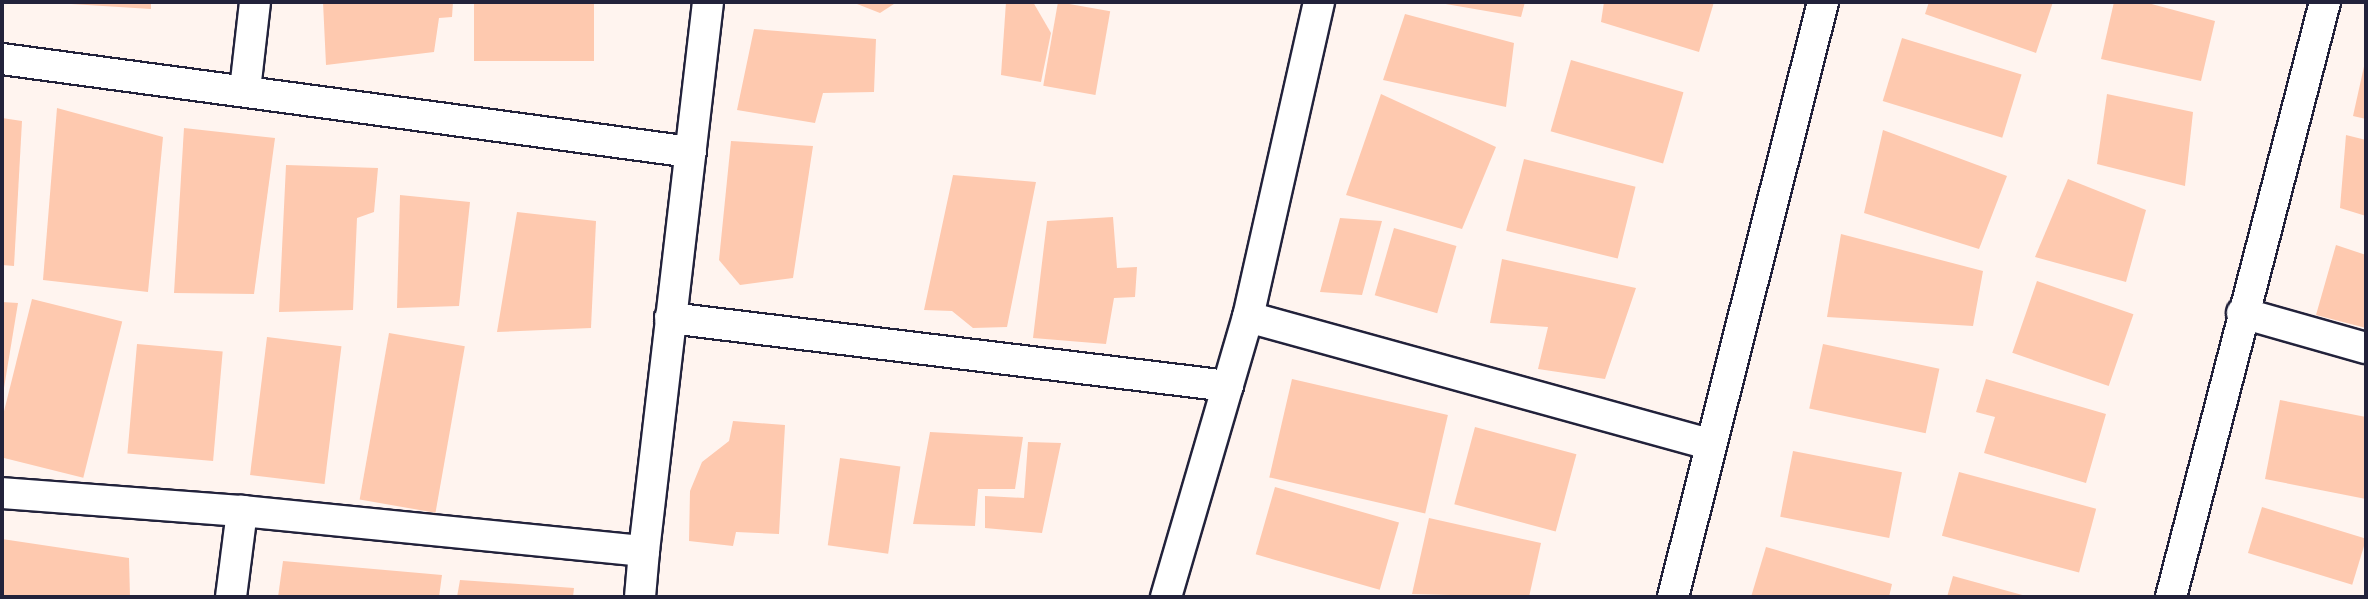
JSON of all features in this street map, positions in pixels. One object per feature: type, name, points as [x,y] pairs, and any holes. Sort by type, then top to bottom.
[{"type":"street","points":[[245,90],[255,2]]},
{"type":"street","points":[[640,597],[708,2]]},
{"type":"street","points":[[1166,597],[1248,317],[1319,2]]},
{"type":"street","points":[[1673,597],[1709,444],[1823,2]]},
{"type":"street","points":[[2171,597],[2242,313],[2325,2]]},
{"type":"street","points":[[2,58],[691,152]]},
{"type":"street","points":[[2242,313],[2366,348]]},
{"type":"street","points":[[1248,317],[1709,444]]},
{"type":"street","points":[[670,318],[1228,386]]},
{"type":"street","points":[[2,493],[242,511],[644,551]]},
{"type":"street","points":[[231,597],[242,511]]},
{"type":"building","points":[[151,2],[151,9],[71,4]]},
{"type":"building","points":[[323,2],[453,2],[452,17],[439,18],[434,52],[326,65]]},
{"type":"building","points":[[474,2],[594,2],[594,61],[474,61]]},
{"type":"building","points":[[852,2],[897,2],[880,13]]},
{"type":"building","points":[[1006,2],[1033,2],[1051,33],[1041,82],[1001,75]]},
{"type":"building","points":[[1058,2],[1110,11],[1095,95],[1043,86]]},
{"type":"building","points":[[1434,2],[1525,2],[1521,17]]},
{"type":"building","points":[[1604,2],[1714,2],[1699,52],[1601,22]]},
{"type":"building","points":[[1929,2],[2053,2],[2036,53],[1925,14]]},
{"type":"building","points":[[2114,2],[2144,2],[2215,21],[2201,81],[2101,59]]},
{"type":"building","points":[[1405,14],[1514,43],[1506,107],[1383,80]]},
{"type":"building","points":[[754,29],[876,39],[874,92],[823,93],[815,123],[737,110]]},
{"type":"building","points":[[1902,38],[2022,75],[2002,138],[1883,101]]},
{"type":"building","points":[[1571,60],[1683,92],[1663,163],[1551,131]]},
{"type":"building","points":[[2366,62],[2366,119],[2353,116]]},
{"type":"building","points":[[1381,94],[1496,147],[1462,229],[1346,195]]},
{"type":"building","points":[[2107,94],[2193,112],[2185,186],[2097,164]]},
{"type":"building","points":[[57,108],[163,137],[148,292],[43,280]]},
{"type":"building","points":[[2,118],[22,121],[14,266],[2,265]]},
{"type":"building","points":[[184,128],[275,138],[254,294],[174,293]]},
{"type":"building","points":[[1883,130],[2007,176],[1979,249],[1864,213]]},
{"type":"building","points":[[2346,135],[2366,140],[2366,216],[2340,208]]},
{"type":"building","points":[[731,141],[813,146],[793,278],[740,285],[719,260]]},
{"type":"building","points":[[1524,159],[1636,187],[1618,259],[1506,231]]},
{"type":"building","points":[[286,165],[378,168],[374,212],[357,218],[353,310],[279,312]]},
{"type":"building","points":[[953,175],[1036,182],[1007,327],[973,328],[952,311],[924,310]]},
{"type":"building","points":[[2068,179],[2146,210],[2126,282],[2035,257]]},
{"type":"building","points":[[400,195],[470,202],[459,306],[397,308]]},
{"type":"building","points":[[517,212],[596,221],[591,328],[497,332]]},
{"type":"building","points":[[1113,217],[1117,268],[1137,267],[1135,297],[1114,298],[1106,344],[1033,338],[1047,221]]},
{"type":"building","points":[[1340,218],[1382,221],[1362,295],[1320,292]]},
{"type":"building","points":[[1394,228],[1456,246],[1437,313],[1375,295]]},
{"type":"building","points":[[1841,234],[1983,271],[1973,326],[1827,317]]},
{"type":"building","points":[[2336,245],[2366,255],[2366,328],[2316,315]]},
{"type":"building","points":[[1502,259],[1636,288],[1605,379],[1538,369],[1548,327],[1490,323]]},
{"type":"building","points":[[2037,281],[2133,314],[2109,386],[2012,353]]},
{"type":"building","points":[[32,299],[122,321],[83,478],[2,457],[2,419]]},
{"type":"building","points":[[2,302],[18,303],[3,394],[2,394]]},
{"type":"building","points":[[389,333],[465,346],[435,513],[360,499]]},
{"type":"building","points":[[267,337],[341,346],[325,484],[250,475]]},
{"type":"building","points":[[137,344],[223,351],[213,461],[127,454]]},
{"type":"building","points":[[1823,344],[1939,369],[1926,433],[1809,409]]},
{"type":"building","points":[[1292,379],[1448,415],[1425,513],[1269,477]]},
{"type":"building","points":[[1986,379],[2106,414],[2086,483],[1984,453],[1995,417],[1976,412]]},
{"type":"building","points":[[2280,400],[2366,417],[2366,499],[2265,479]]},
{"type":"building","points":[[733,421],[785,425],[779,534],[736,532],[733,546],[689,541],[690,491],[702,462],[729,441]]},
{"type":"building","points":[[1475,427],[1576,454],[1556,531],[1454,504]]},
{"type":"building","points":[[930,432],[1023,437],[1015,489],[978,489],[975,526],[913,524]]},
{"type":"building","points":[[1028,442],[1061,443],[1042,533],[985,528],[985,496],[1024,498]]},
{"type":"building","points":[[1793,451],[1902,472],[1889,538],[1780,517]]},
{"type":"building","points":[[840,458],[900,466],[888,554],[828,545]]},
{"type":"building","points":[[1959,472],[2096,509],[2079,573],[1942,536]]},
{"type":"building","points":[[1275,487],[1399,523],[1380,590],[1256,554]]},
{"type":"building","points":[[2262,507],[2366,539],[2352,585],[2248,553]]},
{"type":"building","points":[[1429,518],[1541,543],[1529,597],[1412,594]]},
{"type":"building","points":[[2,539],[129,558],[130,597],[2,597]]},
{"type":"building","points":[[1766,547],[1892,584],[1889,597],[1751,597]]},
{"type":"building","points":[[283,561],[442,575],[439,597],[278,597]]},
{"type":"building","points":[[1953,576],[2026,596],[2026,597],[1947,597]]},
{"type":"building","points":[[460,580],[574,588],[573,597],[457,597]]}]
